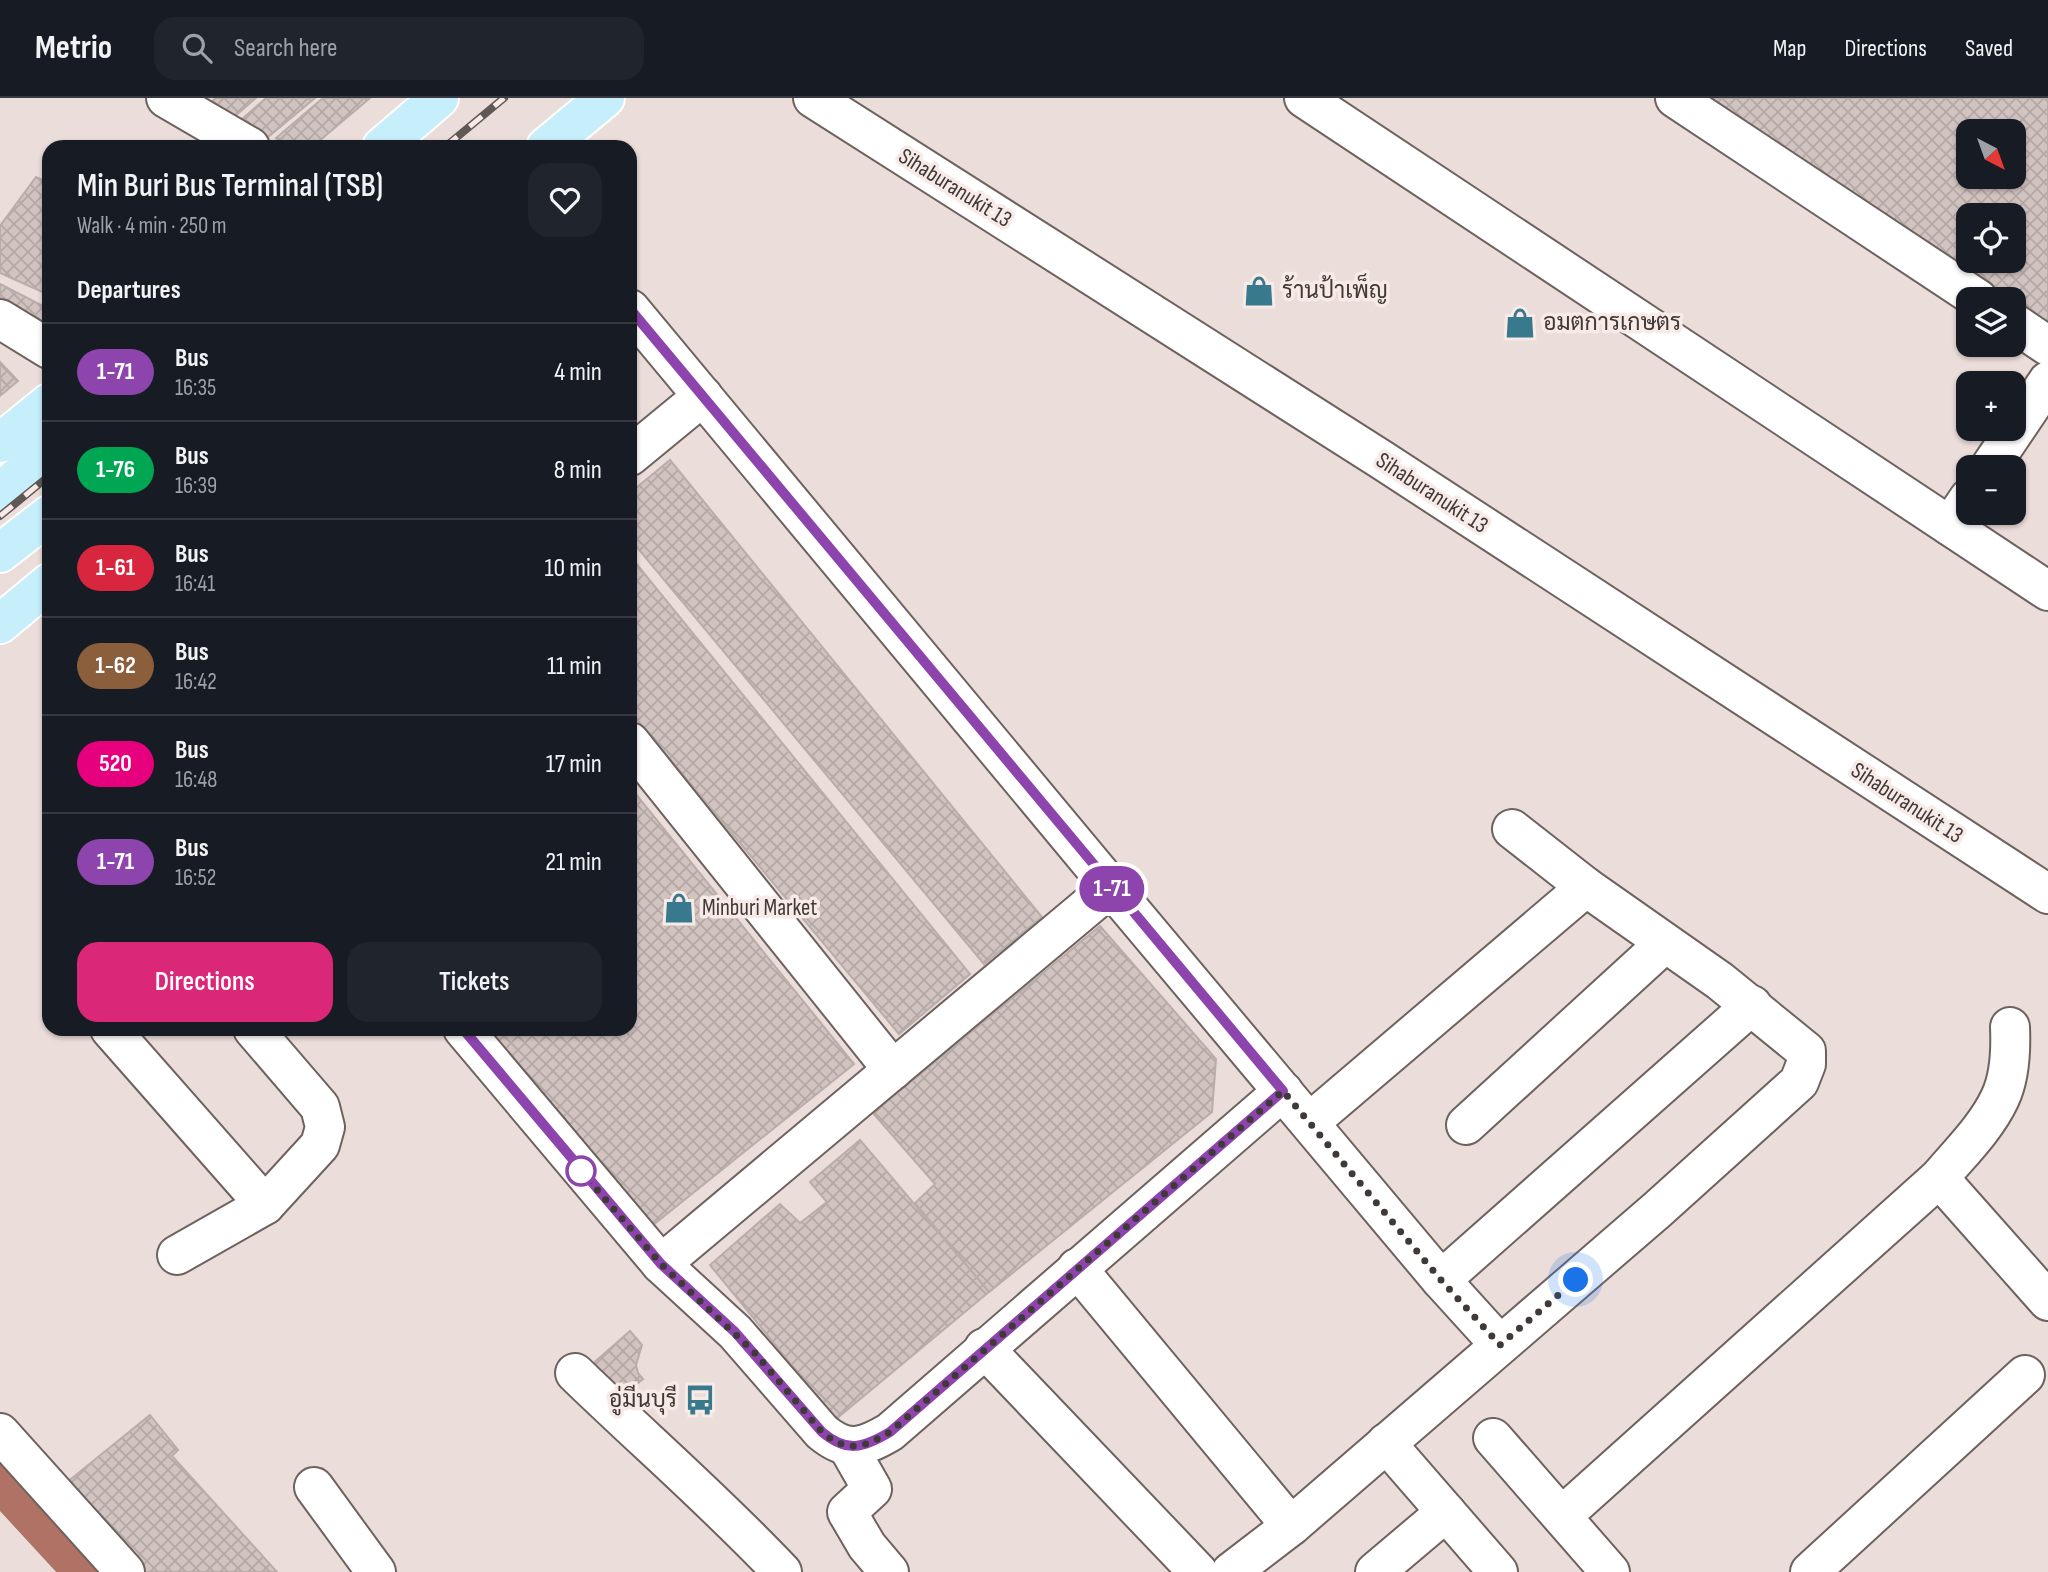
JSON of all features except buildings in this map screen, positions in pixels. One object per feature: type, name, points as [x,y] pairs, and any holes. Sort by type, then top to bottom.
[{"type":"main road","points":[[390,140],[439,98]]},
{"type":"main road","points":[[554,140],[605,98]]},
{"type":"main road","points":[[0,443],[42,409]]},
{"type":"main road","points":[[0,492],[42,457]]},
{"type":"main road","points":[[0,553],[42,520]]},
{"type":"main road","points":[[0,624],[42,589]]},
{"type":"street","points":[[166,98],[238,140]]},
{"type":"street","name":"Sihaburanukit 13","points":[[813,98],[1382,460],[1734,692],[2048,894]]},
{"type":"street","points":[[1304,98],[1956,510]]},
{"type":"street","points":[[1675,98],[1960,287]]},
{"type":"street","points":[[637,317],[1441,1280],[1500,1345]]},
{"type":"street","points":[[0,319],[42,345]]},
{"type":"street","points":[[2026,331],[2048,346]]},
{"type":"street","points":[[1998,455],[2048,381]]},
{"type":"street","points":[[637,450],[703,396]]},
{"type":"street","points":[[1973,525],[2048,592]]},
{"type":"street","points":[[637,752],[893,1070]]},
{"type":"street","points":[[1231,1572],[1291,1525],[1657,1210],[1799,1082],[1806,1064],[1806,1051],[1752,1005],[1586,887],[1512,830]]},
{"type":"street","points":[[661,1264],[1111,887]]},
{"type":"street","points":[[1310,1122],[1586,887]]},
{"type":"street","points":[[1466,1125],[1665,943]]},
{"type":"street","points":[[1441,1280],[1752,1005]]},
{"type":"street","points":[[1562,1516],[1939,1178],[1976,1134],[2000,1097],[2011,1054],[2010,1027]]},
{"type":"street","points":[[116,1036],[264,1205]]},
{"type":"street","points":[[177,1255],[264,1205],[320,1145],[325,1127],[320,1107],[259,1036]]},
{"type":"street","points":[[469,1036],[661,1264],[735,1332],[822,1432],[834,1442],[848,1447],[877,1439],[890,1432],[1283,1091]]},
{"type":"street","points":[[1939,1178],[2048,1301]]},
{"type":"street","points":[[1077,1268],[1291,1525]]},
{"type":"street","points":[[984,1348],[1198,1572]]},
{"type":"street","points":[[575,1373],[729,1516],[782,1572]]},
{"type":"street","points":[[1810,1572],[2025,1375]]},
{"type":"street","points":[[0,1433],[125,1572]]},
{"type":"street","points":[[1493,1438],[1610,1572]]},
{"type":"street","points":[[1386,1443],[1498,1572]]},
{"type":"street","points":[[848,1447],[872,1489],[847,1513],[866,1546],[889,1572]]},
{"type":"street","points":[[314,1487],[376,1572]]},
{"type":"street","points":[[1375,1572],[1446,1512]]},
{"type":"waterway","points":[[0,1483],[82,1572]]},
{"type":"railway","points":[[453,140],[504,98]]},
{"type":"railway","points":[[0,516],[42,482]]},
{"type":"bus line","name":"1-71","points":[[469,1036],[661,1264],[735,1332],[822,1432],[834,1442],[848,1447],[877,1439],[890,1432],[1283,1091],[637,317]]},
{"type":"place","name":"ร้านป้าเพ็ญ","points":[[1259,291]]},
{"type":"place","name":"อมตการเกษตร","points":[[1520,323]]},
{"type":"place","name":"Minburi Market","points":[[679,908]]},
{"type":"place","name":"อู่มีนบุรี","points":[[700,1400]]},
{"type":"route","points":[[581,1171],[661,1264],[735,1332],[822,1432],[834,1442],[848,1447],[877,1439],[890,1432],[1283,1091],[1441,1280],[1500,1345],[1576,1280]]}]
